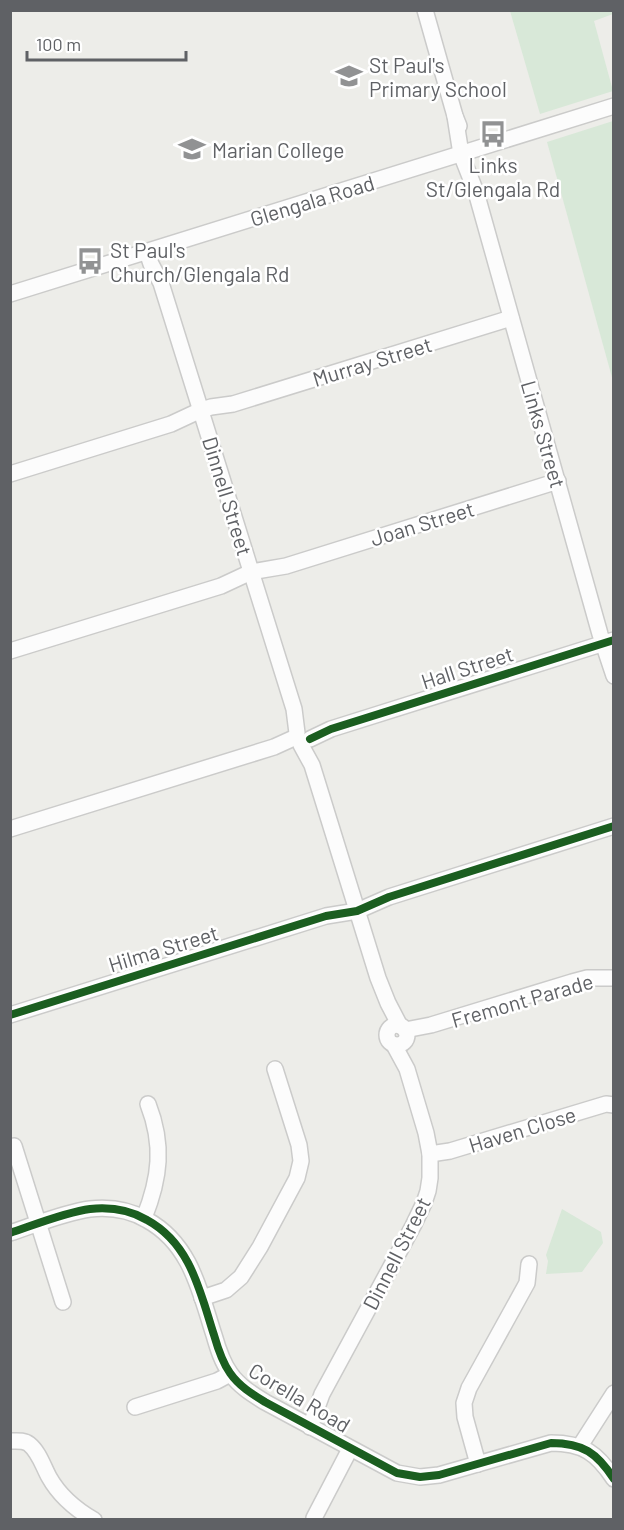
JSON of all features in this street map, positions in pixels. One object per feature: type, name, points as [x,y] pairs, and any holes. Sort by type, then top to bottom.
[{"type":"street","name":"Links Street","points":[[425,10],[558,481],[608,642],[614,676]]},
{"type":"street","name":"Glengala Road","points":[[10,294],[614,106]]},
{"type":"street","name":"Dinnell Street","points":[[151,251],[151,264],[161,284],[378,978],[400,1034],[430,1154],[430,1178],[419,1214],[305,1424]]},
{"type":"street","name":"Murray Street","points":[[10,474],[202,414],[214,415],[233,404],[511,318]]},
{"type":"street","name":"Joan Street","points":[[10,651],[558,481]]},
{"type":"street","name":"Hall Street","points":[[10,829],[608,642]]},
{"type":"street","name":"Hilma Street","points":[[10,1015],[614,826]]},
{"type":"street","name":"Fremont Parade","points":[[400,1034],[572,981],[614,978]]},
{"type":"street","points":[[202,1298],[226,1290],[241,1277],[297,1178],[301,1161],[298,1145],[274,1069]]},
{"type":"street","points":[[144,1218],[154,1188],[158,1160],[157,1133],[148,1104]]},
{"type":"street","name":"Haven Close","points":[[430,1154],[450,1151],[606,1104],[614,1105]]},
{"type":"street","points":[[14,1146],[63,1302]]},
{"type":"street","name":"Corella Road","points":[[10,1233],[76,1212],[93,1209],[123,1210],[144,1218],[163,1230],[178,1245],[189,1263],[220,1354],[230,1374],[248,1392],[391,1470],[413,1476],[439,1476],[551,1443],[580,1446]]},
{"type":"street","points":[[478,1464],[465,1417],[464,1403],[469,1388],[527,1283],[529,1264]]},
{"type":"street","points":[[135,1407],[217,1381],[230,1374]]},
{"type":"street","points":[[614,1393],[580,1446],[594,1455],[614,1479]]},
{"type":"street","points":[[10,1439],[28,1434],[33,1436],[38,1443],[40,1459],[54,1485],[81,1514],[65,1520]]},
{"type":"street","points":[[314,1518],[350,1449]]},
{"type":"green space","points":[[510,11],[613,11],[613,14],[594,21],[613,91],[540,114]]},
{"type":"green space","points":[[614,121],[613,381],[547,142]]},
{"type":"green space","points":[[562,1209],[601,1232],[603,1243],[582,1272],[546,1274],[548,1261],[546,1255]]},
{"type":"cycle path","points":[[310,739],[331,729],[614,640]]},
{"type":"cycle path","points":[[10,1015],[326,916],[357,911],[389,897],[614,826]]},
{"type":"cycle path","points":[[10,1233],[60,1216],[90,1209],[119,1210],[147,1220],[174,1242],[192,1270],[222,1360],[237,1382],[265,1402],[397,1473],[420,1477],[439,1475],[551,1443],[562,1443],[588,1451],[601,1462],[614,1479]]},
{"type":"place","name":"St Paul's Primary School","points":[[349,76]]},
{"type":"place","name":"Links St/Glengala Rd","points":[[493,134]]},
{"type":"place","name":"Marian College","points":[[192,149]]},
{"type":"place","name":"St Paul's Church/Glengala Rd","points":[[90,261]]}]
